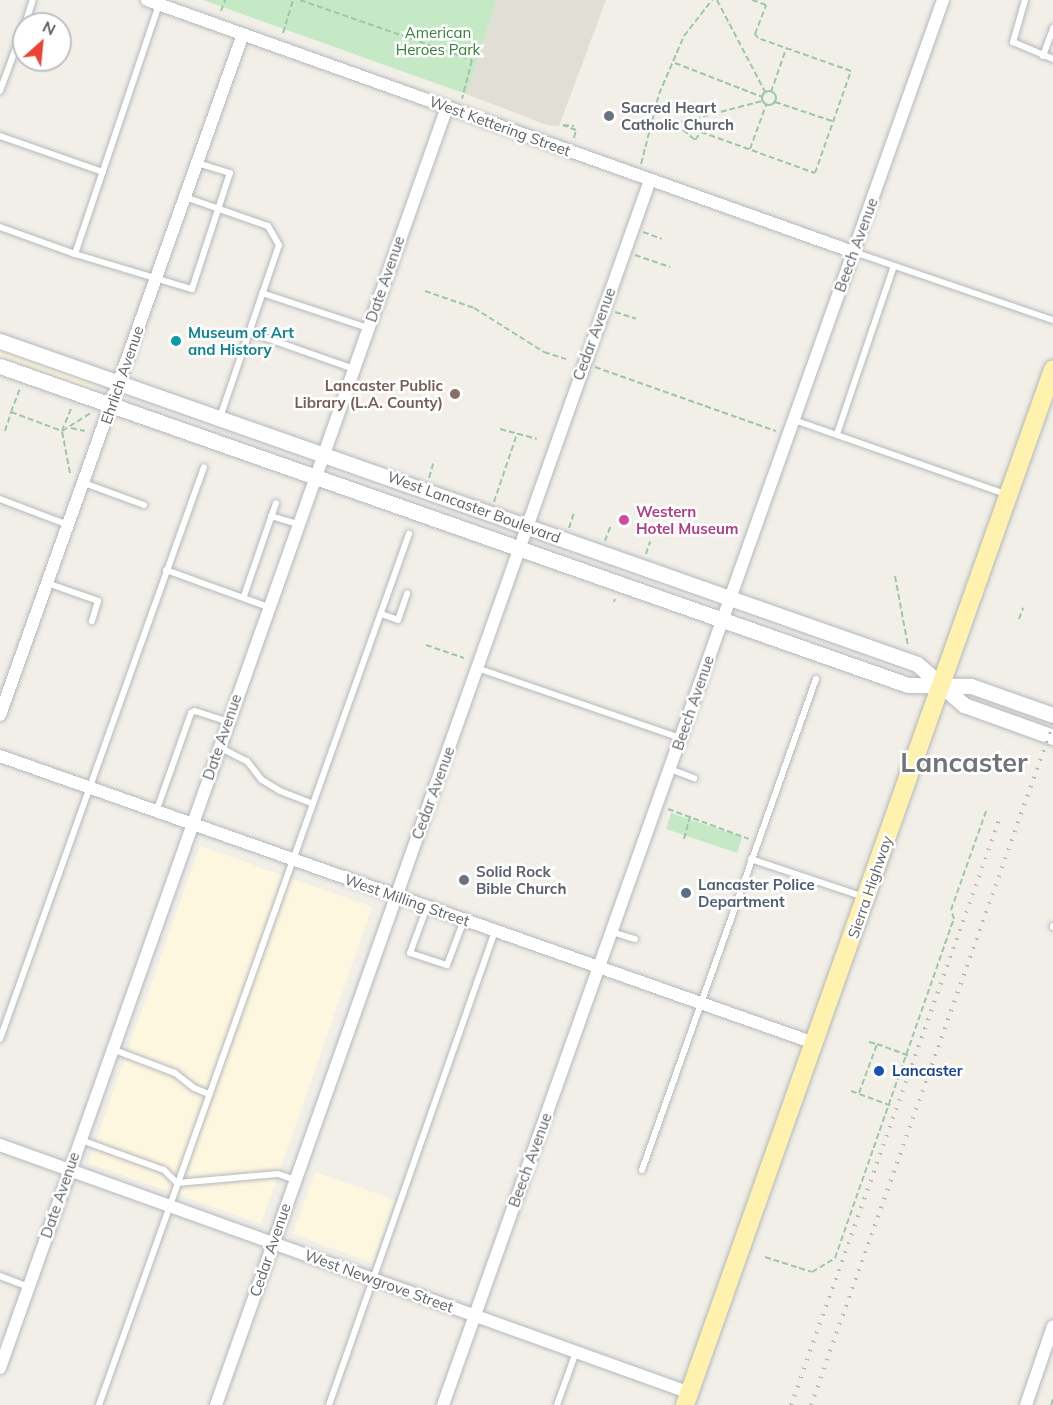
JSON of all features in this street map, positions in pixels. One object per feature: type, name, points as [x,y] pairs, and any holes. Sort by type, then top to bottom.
[{"type":"main road","name":"Sierra Highway","points":[[688,1399],[1053,369]]},
{"type":"street","name":"Beech Avenue","points":[[443,1405],[943,0]]},
{"type":"street","name":"West Kettering Street","points":[[153,2],[853,252]]},
{"type":"street","name":"Ehrlich Avenue","points":[[0,715],[4,692],[84,483],[243,34]]},
{"type":"street","name":"Date Avenue","points":[[0,1368],[79,1139],[368,328],[452,108]]},
{"type":"street","name":"Cedar Avenue","points":[[216,1405],[650,180]]},
{"type":"street","name":"West Lancaster Boulevard","points":[[0,340],[917,664],[964,705],[1053,737]]},
{"type":"street","name":"West Lancaster Boulevard","points":[[0,366],[722,622],[908,685],[971,686],[1053,715]]},
{"type":"street","name":"West Milling Street","points":[[0,756],[814,1043]]},
{"type":"street","name":"West Newgrove Street","points":[[0,1145],[576,1351],[688,1399]]},
{"type":"street","points":[[1026,1405],[1053,1326]]},
{"type":"lane","points":[[1025,0],[1013,42],[1053,59]]},
{"type":"lane","points":[[75,255],[103,172],[153,2]]},
{"type":"lane","points":[[1043,56],[1053,28]]},
{"type":"lane","points":[[0,91],[12,58]]},
{"type":"lane","points":[[0,136],[103,172]]},
{"type":"lane","points":[[0,227],[75,255],[155,280],[192,288],[230,173],[197,163]]},
{"type":"lane","points":[[185,196],[268,226],[279,245],[220,417]]},
{"type":"lane","points":[[853,252],[1053,320]]},
{"type":"lane","points":[[837,434],[894,266]]},
{"type":"lane","points":[[262,293],[368,328]]},
{"type":"lane","points":[[249,332],[354,369]]},
{"type":"lane","points":[[794,420],[1008,495]]},
{"type":"lane","points":[[0,1040],[88,787],[204,467]]},
{"type":"lane","points":[[84,483],[144,505]]},
{"type":"lane","points":[[0,499],[68,525]]},
{"type":"lane","points":[[244,596],[276,503]]},
{"type":"lane","points":[[271,516],[298,525]]},
{"type":"lane","points":[[99,1405],[409,534]]},
{"type":"lane","points":[[166,570],[244,596],[268,607]]},
{"type":"lane","points":[[47,583],[98,601],[92,621]]},
{"type":"lane","points":[[381,614],[398,620],[407,594]]},
{"type":"lane","points":[[477,668],[681,738]]},
{"type":"lane","points":[[642,1170],[816,679]]},
{"type":"lane","points":[[156,812],[191,714],[195,711],[228,722]]},
{"type":"lane","points":[[219,747],[247,761],[262,780],[280,791],[312,803]]},
{"type":"lane","points":[[670,769],[694,778]]},
{"type":"lane","points":[[752,858],[866,898]]},
{"type":"lane","points":[[428,907],[410,953],[447,965],[464,920]]},
{"type":"lane","points":[[329,1405],[495,930]]},
{"type":"lane","points":[[612,932],[635,939]]},
{"type":"lane","points":[[111,1049],[175,1073],[194,1088],[209,1095]]},
{"type":"lane","points":[[79,1139],[164,1170],[177,1184]]},
{"type":"lane","points":[[177,1184],[278,1174],[295,1180]]},
{"type":"lane","points":[[0,1276],[28,1287]]},
{"type":"lane","points":[[557,1405],[576,1351]]},
{"type":"path","points":[[220,11],[225,0]]},
{"type":"path","points":[[283,33],[293,0]]},
{"type":"path","points":[[300,0],[472,60],[452,108]]},
{"type":"path","points":[[641,164],[659,94],[675,63],[684,36],[695,27],[702,8],[712,0]]},
{"type":"path","points":[[717,0],[765,92]]},
{"type":"path","points":[[651,130],[670,122],[676,124],[695,140],[701,132],[815,172],[851,71],[786,48],[755,34],[766,5],[752,0]]},
{"type":"path","points":[[775,102],[771,92],[786,48]]},
{"type":"path","points":[[675,63],[762,97]]},
{"type":"path","points":[[765,92],[771,92]]},
{"type":"path","points":[[765,92],[762,101],[766,105]]},
{"type":"path","points":[[676,124],[762,101]]},
{"type":"path","points":[[766,105],[775,102],[833,122]]},
{"type":"path","points":[[750,149],[766,105]]},
{"type":"path","points":[[574,126],[563,125],[576,130],[574,138]]},
{"type":"path","points":[[643,232],[662,239]]},
{"type":"path","points":[[635,255],[670,267]]},
{"type":"path","points":[[425,291],[474,308],[544,352],[566,359]]},
{"type":"path","points":[[615,312],[636,319]]},
{"type":"path","points":[[595,367],[776,431]]},
{"type":"path","points":[[5,430],[20,388]]},
{"type":"path","points":[[70,473],[62,431],[72,406]]},
{"type":"path","points":[[11,412],[62,431],[87,416]]},
{"type":"path","points":[[69,428],[86,431]]},
{"type":"path","points":[[500,429],[537,439]]},
{"type":"path","points":[[494,502],[517,434]]},
{"type":"path","points":[[429,478],[434,461]]},
{"type":"path","points":[[569,528],[574,513]]},
{"type":"path","points":[[605,541],[610,527]]},
{"type":"path","points":[[896,576],[909,648]]},
{"type":"path","points":[[1019,619],[1023,608]]},
{"type":"path","points":[[426,645],[464,658]]},
{"type":"path","points":[[657,806],[744,835],[756,845]]},
{"type":"path","points":[[765,1257],[812,1272],[830,1265],[954,919],[951,909],[986,811]]},
{"type":"path","points":[[684,839],[690,817]]},
{"type":"path","points":[[869,1042],[910,1056]]},
{"type":"path","points":[[859,1093],[877,1044]]},
{"type":"path","points":[[851,1091],[892,1106]]},
{"type":"path","points":[[1051,1405],[1053,1399]]},
{"type":"shaded area","points":[[497,0],[606,0],[559,126],[547,125],[466,94]]},
{"type":"shaded area","points":[[0,346],[98,381],[89,394],[0,363]]},
{"type":"shaded area","points":[[200,846],[372,907],[261,1224],[88,1163]]},
{"type":"shaded area","points":[[315,1172],[395,1200],[373,1263],[293,1234]]},
{"type":"green space","name":"American Heroes Park","points":[[203,0],[497,0],[466,94]]},
{"type":"green space","points":[[671,813],[742,837],[737,853],[666,829]]},
{"type":"railway","points":[[811,1405],[1053,724]]},
{"type":"railway","points":[[791,1405],[1000,817]]},
{"type":"place","name":"Sacred Heart Catholic Church","points":[[609,116]]},
{"type":"place","name":"Museum of Art and History","points":[[176,341]]},
{"type":"place","name":"Lancaster Public Library (L.A. County)","points":[[455,394]]},
{"type":"place","name":"Western Hotel Museum","points":[[624,520]]},
{"type":"place","name":"Solid Rock Bible Church","points":[[464,880]]},
{"type":"place","name":"Lancaster Police Department","points":[[686,893]]},
{"type":"place","name":"Lancaster","points":[[879,1071]]},
{"type":"district","name":"Lancaster","points":[[964,763]]}]
